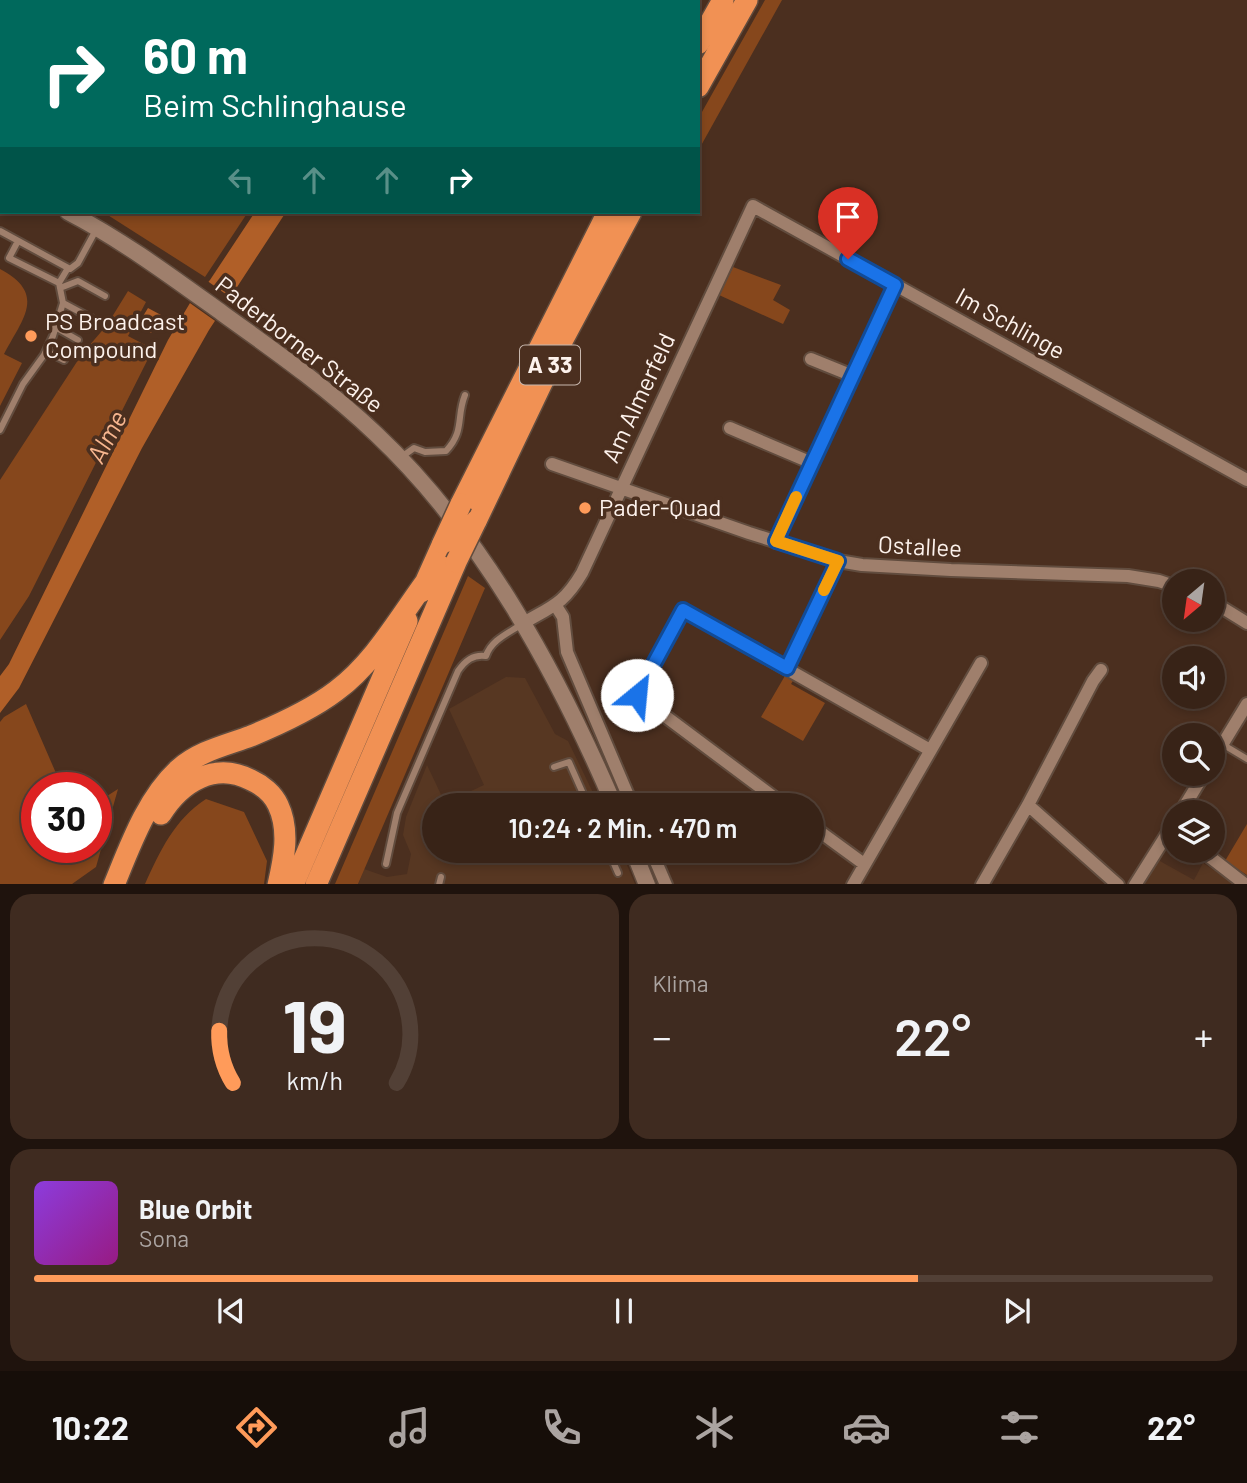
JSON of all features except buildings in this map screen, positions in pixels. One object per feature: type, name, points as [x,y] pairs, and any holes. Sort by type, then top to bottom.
[{"type":"highway","points":[[700,40],[723,0]]},
{"type":"highway","points":[[700,83],[747,0]]},
{"type":"highway","name":"A 33","points":[[293,884],[372,698],[461,504],[607,214]]},
{"type":"highway","name":"A 33","points":[[316,884],[475,521],[561,343],[630,214]]},
{"type":"highway","points":[[120,878],[151,806],[180,768],[205,752],[287,720],[334,693],[366,663],[426,580]]},
{"type":"highway","points":[[107,884],[120,878],[174,796],[196,779],[211,773],[224,772],[240,775],[259,784],[279,806],[285,844],[278,884]]},
{"type":"street","name":"Im Schlinge","points":[[753,206],[1247,480]]},
{"type":"street","name":"Am Almerfeld","points":[[522,624],[556,606],[568,595],[582,573],[753,206]]},
{"type":"street","name":"Paderborner Straße","points":[[72,214],[167,274],[251,333],[341,402],[400,458],[458,525],[522,624],[586,739],[609,793]]},
{"type":"street","points":[[776,541],[895,285]]},
{"type":"street","points":[[811,359],[853,376]]},
{"type":"street","points":[[730,428],[812,463]]},
{"type":"street","name":"Ostallee","points":[[552,464],[838,561],[939,569],[1129,576],[1162,581]]},
{"type":"street","points":[[787,668],[838,561]]},
{"type":"street","points":[[556,606],[563,617],[566,652],[627,793]]},
{"type":"street","points":[[1225,609],[1247,623]]},
{"type":"street","points":[[768,793],[637,695],[683,610],[930,750]]},
{"type":"street","points":[[853,884],[981,663]]},
{"type":"street","points":[[982,884],[1101,670]]},
{"type":"street","points":[[1225,739],[1247,704]]},
{"type":"street","points":[[1028,805],[1118,884]]},
{"type":"street","points":[[824,835],[864,864]]},
{"type":"street","points":[[1135,884],[1162,845]]},
{"type":"street","points":[[639,863],[648,884]]},
{"type":"street","points":[[657,863],[666,884]]},
{"type":"street","points":[[1218,863],[1246,884]]},
{"type":"lane","points":[[0,231],[68,268],[74,268],[97,228]]},
{"type":"lane","points":[[18,241],[9,258],[60,286],[78,281],[105,296]]},
{"type":"lane","points":[[0,430],[23,384],[46,351],[63,303],[60,286],[68,268]]},
{"type":"lane","points":[[63,303],[91,318]]},
{"type":"lane","points":[[55,327],[78,340]]},
{"type":"lane","points":[[46,351],[64,360]]},
{"type":"lane","points":[[400,458],[414,448],[425,452],[446,451],[459,432],[461,404],[465,395]]},
{"type":"lane","points":[[386,864],[397,813],[458,671],[467,660],[478,654],[486,656],[494,642],[522,624]]},
{"type":"lane","points":[[1225,746],[1247,760]]},
{"type":"lane","points":[[554,767],[569,762],[583,793]]},
{"type":"lane","points":[[614,863],[618,873]]},
{"type":"shaded area","points":[[765,0],[782,0],[700,147],[700,115]]},
{"type":"shaded area","points":[[106,214],[247,214],[205,277]]},
{"type":"shaded area","points":[[254,214],[285,214],[209,330],[142,448],[19,688],[0,713],[0,676],[9,664],[168,340],[190,303],[210,280]]},
{"type":"shaded area","points":[[733,267],[781,285],[773,300],[790,310],[783,324],[719,295]]},
{"type":"shaded area","points":[[0,269],[23,288],[27,307],[4,354],[22,363],[0,406]]},
{"type":"shaded area","points":[[128,291],[146,302],[128,336],[153,349],[29,596],[0,640],[0,480],[82,354],[107,325]]},
{"type":"shaded area","points":[[148,308],[161,315],[151,333],[137,326]]},
{"type":"shaded area","points":[[468,576],[485,588],[358,884],[335,884]]},
{"type":"shaded area","points":[[786,674],[794,679],[791,684],[825,703],[803,741],[761,717]]},
{"type":"shaded area","points":[[506,677],[525,678],[555,734],[568,741],[593,793],[467,793],[484,785],[449,709]]},
{"type":"shaded area","points":[[26,704],[55,772],[21,772],[21,863],[97,863],[96,867],[72,884],[0,884],[0,722]]},
{"type":"shaded area","points":[[427,765],[440,793],[422,793],[422,863],[626,863],[635,884],[358,884],[364,869],[387,877],[407,874],[411,854],[403,835],[406,817]]},
{"type":"shaded area","points":[[118,789],[112,810],[112,793]]},
{"type":"shaded area","points":[[206,799],[244,812],[267,861],[264,884],[145,884],[162,848],[177,826]]},
{"type":"shaded area","points":[[1247,824],[1247,875],[1225,861]]},
{"type":"shaded area","points":[[1158,860],[1194,880],[1203,863],[1235,884],[1145,884]]},
{"type":"pier","points":[[206,280],[234,300],[218,323],[187,301]]},
{"type":"slow traffic","points":[[796,497],[776,541],[838,561],[824,590]]},
{"type":"place","name":"PS Broadcast Compound","points":[[31,336]]},
{"type":"place","name":"Pader-Quad","points":[[585,508]]},
{"type":"route","points":[[637,695],[683,610],[787,668],[838,561],[776,541],[895,285],[848,259]]},
{"type":"water label","name":"Alme","points":[[107,437]]}]
